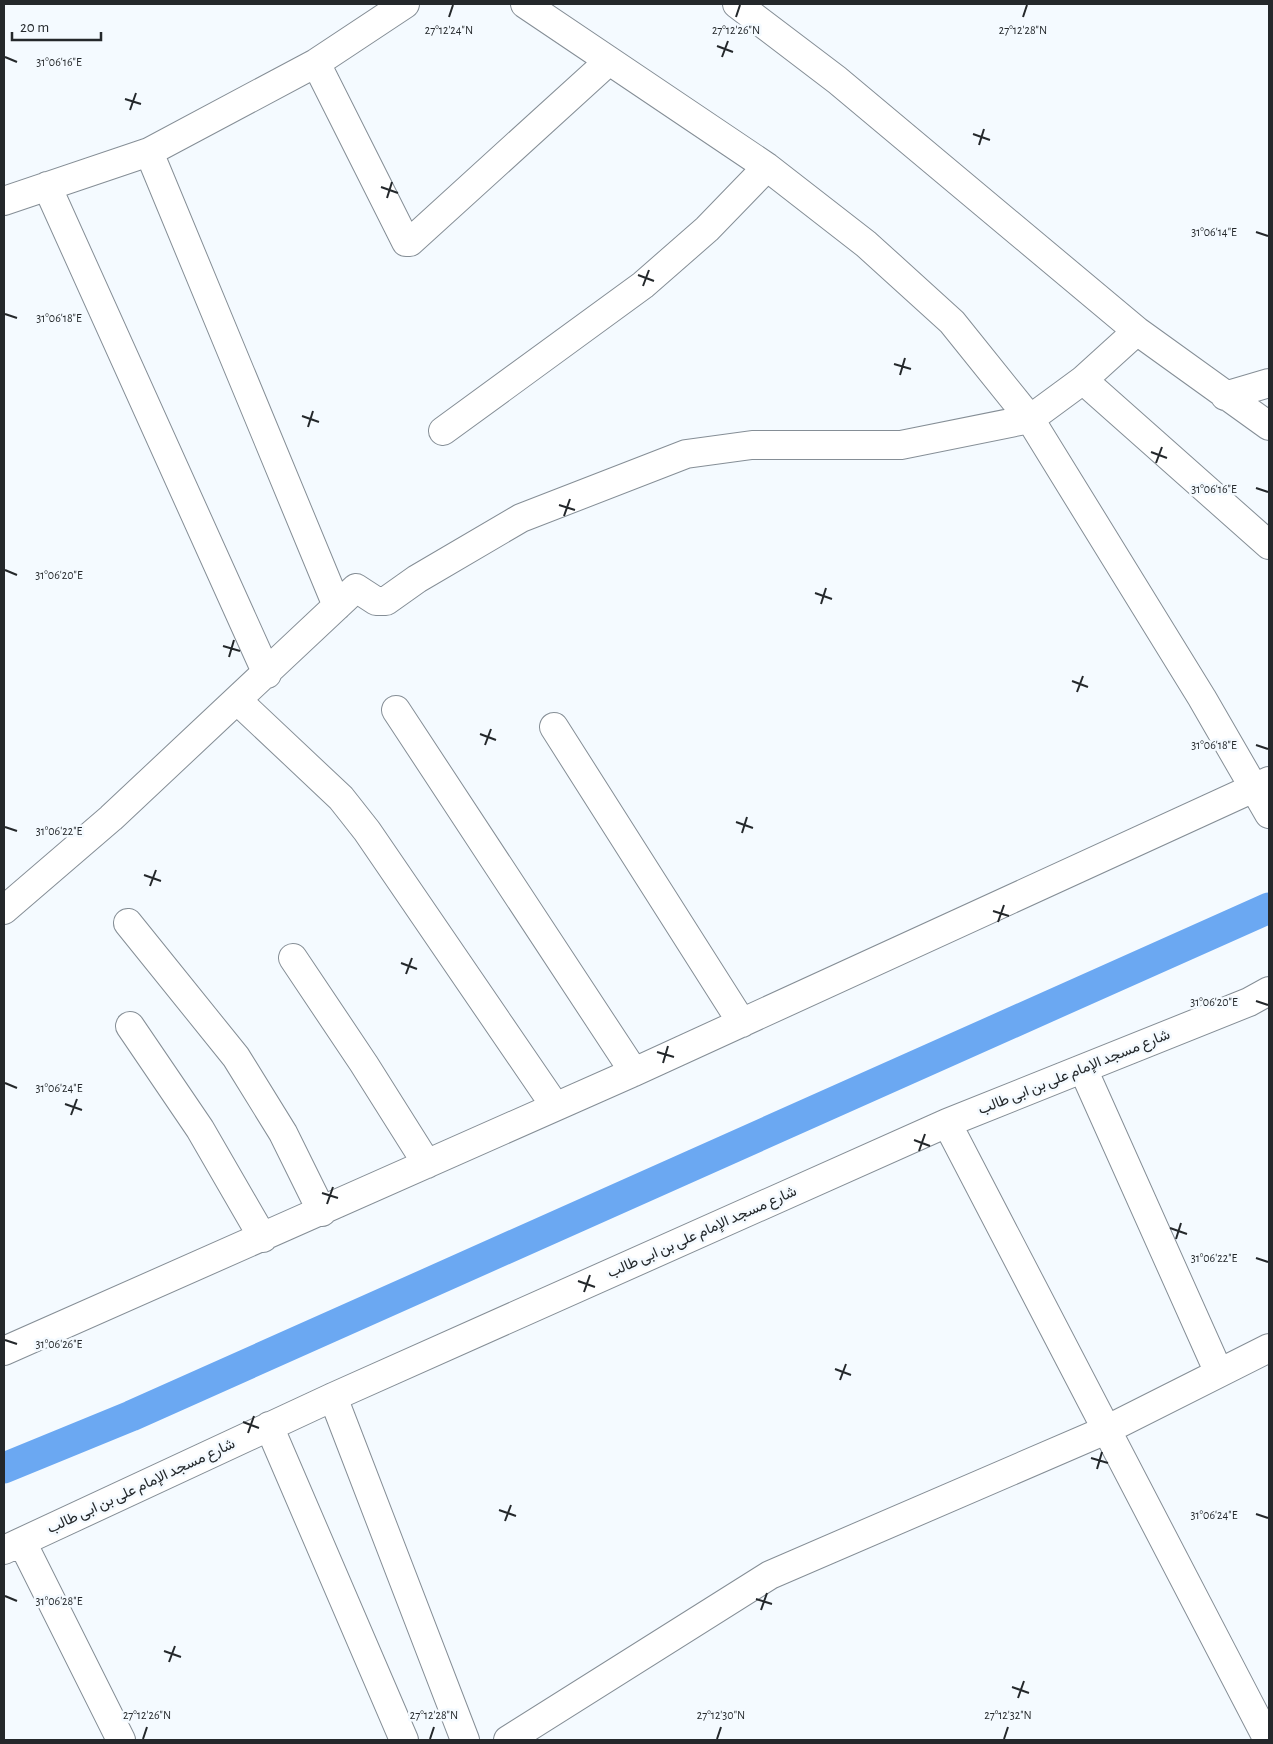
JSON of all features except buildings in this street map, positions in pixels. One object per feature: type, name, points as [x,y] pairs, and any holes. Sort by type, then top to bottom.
[{"type":"street","points":[[4,201],[148,152],[316,63],[405,4]]},
{"type":"street","points":[[737,4],[837,80],[1137,332],[1269,426]]},
{"type":"street","points":[[532,6],[609,61],[767,167],[866,244],[952,322],[1030,419],[1202,698],[1261,784],[1269,814]]},
{"type":"street","points":[[316,63],[406,242],[410,242],[609,61]]},
{"type":"street","points":[[148,152],[246,383],[337,606]]},
{"type":"street","points":[[443,431],[644,285],[707,229],[767,167]]},
{"type":"street","points":[[47,186],[266,674]]},
{"type":"street","points":[[4,910],[97,831],[356,588],[362,590],[376,601],[386,601],[417,579],[521,518],[686,454],[752,445],[901,445],[1030,419],[1083,380],[1137,332]]},
{"type":"street","points":[[1083,380],[1269,546]]},
{"type":"street","points":[[1225,396],[1269,383]]},
{"type":"street","points":[[237,700],[341,798],[367,831],[555,1106]]},
{"type":"street","points":[[396,710],[634,1072]]},
{"type":"street","points":[[554,727],[742,1023]]},
{"type":"street","points":[[4,1351],[322,1212],[634,1072],[1261,784]]},
{"type":"street","points":[[128,923],[236,1057],[283,1133],[322,1212]]},
{"type":"street","points":[[293,958],[364,1064],[427,1164]]},
{"type":"street","name":"شارع مسجد الإمام على بن ابى طالب","points":[[13,1546],[333,1397],[947,1123],[1249,1002],[1269,991]]},
{"type":"street","points":[[130,1026],[200,1128],[263,1238]]},
{"type":"street","points":[[1083,1069],[1219,1373]]},
{"type":"street","points":[[947,1123],[1268,1740]]},
{"type":"street","points":[[508,1740],[770,1575],[1106,1430],[1269,1348]]},
{"type":"street","points":[[333,1397],[465,1740]]},
{"type":"street","points":[[269,1426],[404,1740]]},
{"type":"street","points":[[13,1546],[121,1740]]},
{"type":"waterway","points":[[4,1468],[131,1416],[1269,908]]}]
